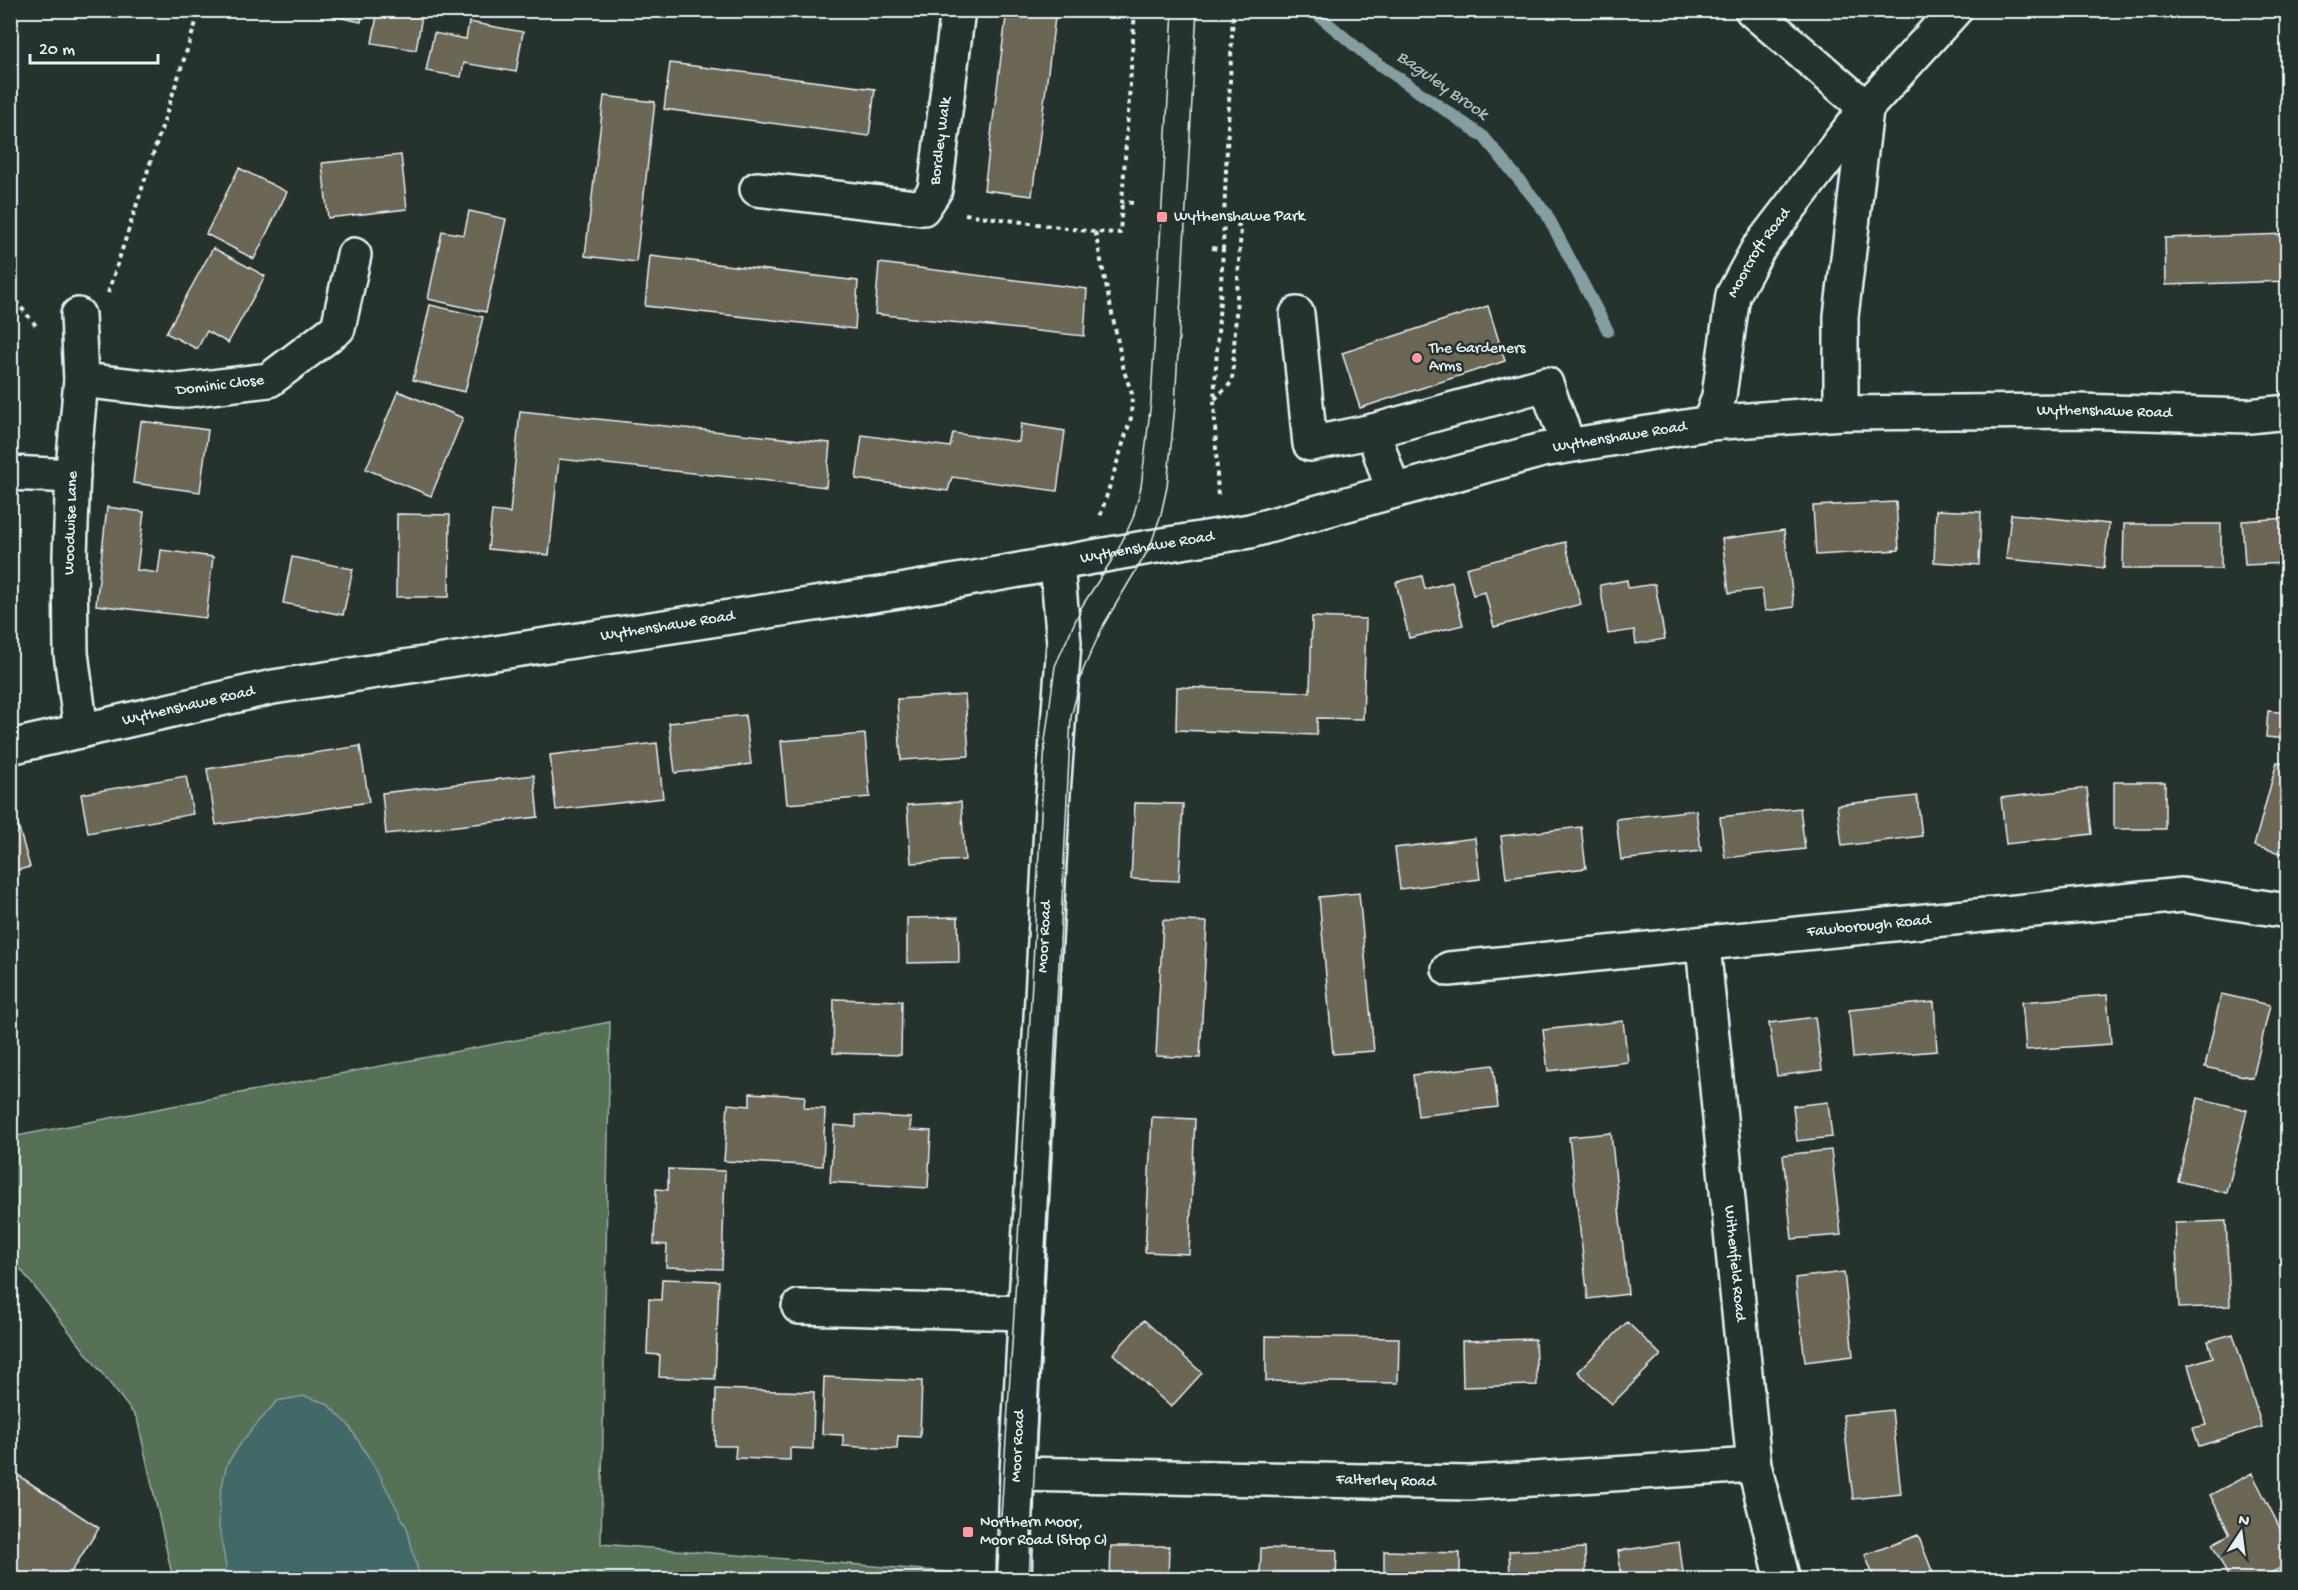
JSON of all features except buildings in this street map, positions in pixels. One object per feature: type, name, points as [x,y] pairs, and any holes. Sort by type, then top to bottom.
[{"type":"street","name":"Bordley Walk","points":[[923,208],[935,190],[958,10]]},
{"type":"street","points":[[1752,10],[1866,108],[1841,316],[1841,413]]},
{"type":"street","name":"Moorcroft Road","points":[[1710,423],[1719,396],[1733,295],[1758,249],[1866,108],[1955,10]]},
{"type":"street","points":[[757,189],[923,208]]},
{"type":"street","name":"Dominic Close","points":[[81,380],[179,391],[269,380],[338,328],[354,255]]},
{"type":"street","name":"Woodwise Lane","points":[[81,731],[71,653],[70,556],[73,476],[81,380],[92,309]]},
{"type":"street","points":[[1297,314],[1310,444],[1373,431],[1546,384],[1568,444]]},
{"type":"street","name":"Wythenshawe Road","points":[[10,747],[273,687],[894,592],[1250,531],[1568,444],[1710,423],[1841,413],[2078,411],[2249,416],[2288,412]]},
{"type":"street","points":[[1373,431],[1393,491]]},
{"type":"street","points":[[10,473],[73,476]]},
{"type":"street","name":"Moor Road","points":[[1014,1580],[1017,1474],[1052,796],[1072,561]]},
{"type":"street","name":"Fawborough Road","points":[[1449,969],[2182,895],[2288,911]]},
{"type":"street","name":"Withenfield Road","points":[[1703,945],[1754,1465],[1783,1580]]},
{"type":"street","points":[[799,1307],[1026,1312]]},
{"type":"street","name":"Falterley Road","points":[[1017,1474],[1469,1483],[1754,1465]]},
{"type":"path","points":[[92,309],[200,10]]},
{"type":"path","points":[[923,208],[1095,232],[1120,233],[1135,10]]},
{"type":"path","points":[[1210,10],[1233,12],[1214,400],[1218,507],[1213,538]]},
{"type":"path","points":[[1122,202],[1133,204]]},
{"type":"path","points":[[1214,400],[1232,382],[1241,227],[1224,217]]},
{"type":"path","points":[[1072,561],[1131,418],[1132,394],[1124,371],[1095,232]]},
{"type":"path","points":[[1212,248],[1223,250]]},
{"type":"green space","points":[[610,1022],[601,1544],[960,1573],[959,1579],[173,1579],[137,1418],[11,1257],[11,1137]]},
{"type":"water","points":[[304,1396],[326,1403],[348,1424],[379,1474],[407,1528],[420,1579],[228,1579],[219,1526],[220,1495],[227,1464],[243,1440],[277,1401]]},
{"type":"waterway","name":"Baguley Brook","points":[[1312,10],[1367,56],[1484,137],[1546,213],[1608,331]]},
{"type":"tram line","points":[[997,1580],[1045,741],[1055,666],[1082,606],[1117,552],[1133,518],[1141,487],[1151,401],[1173,10]]},
{"type":"tram line","points":[[1029,1580],[1071,717],[1083,670],[1104,624],[1150,547],[1167,487],[1175,405],[1197,10]]},
{"type":"place","name":"Wythenshawe Park","points":[[1162,217]]},
{"type":"place","name":"The Gardeners Arms","points":[[1417,358]]},
{"type":"place","name":"Northern Moor, Moor Road (Stop C)","points":[[968,1532]]}]
